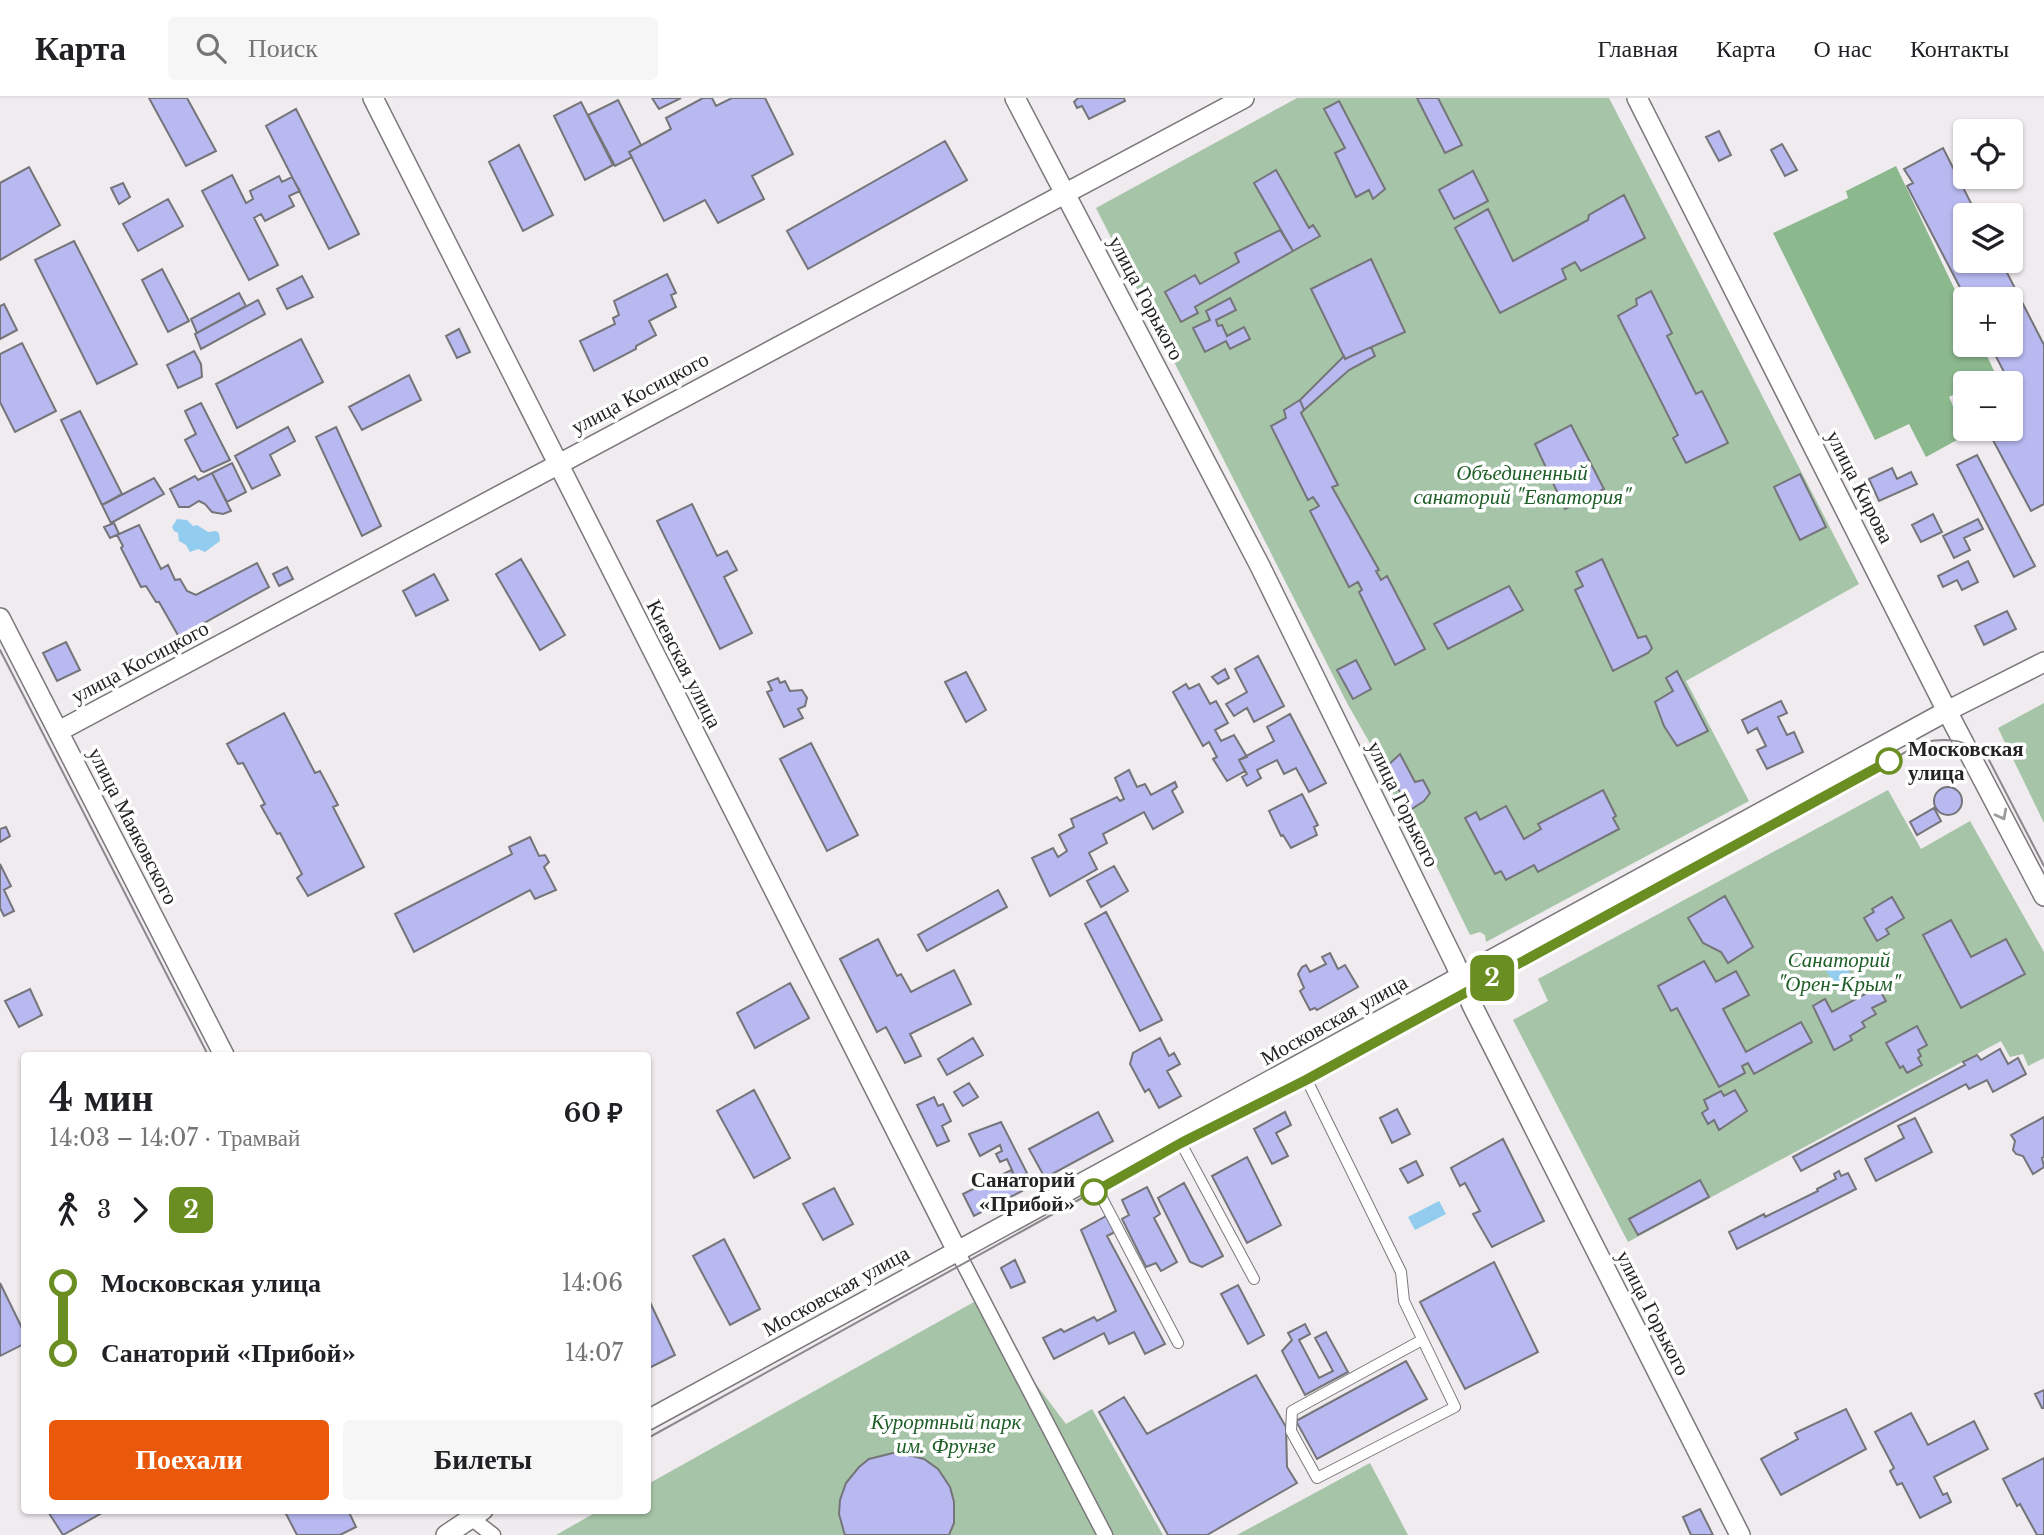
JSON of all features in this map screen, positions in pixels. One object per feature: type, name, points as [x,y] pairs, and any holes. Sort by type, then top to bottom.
[{"type":"street","name":"Киевская улица","points":[[373,98],[957,1251]]},
{"type":"street","name":"улица Горького","points":[[1015,98],[1260,566],[1462,977],[1472,1004],[1740,1535]]},
{"type":"street","name":"улица Косицкого","points":[[59,731],[556,463],[1244,98]]},
{"type":"street","name":"улица Кирова","points":[[1637,98],[1947,711],[2044,896]]},
{"type":"street","name":"улица Маяковского","points":[[0,618],[222,1052]]},
{"type":"street","name":"Московская улица","points":[[651,1418],[1947,711],[2044,662]]},
{"type":"street","points":[[957,1251],[1105,1535]]},
{"type":"street","points":[[446,1535],[474,1518],[493,1535]]},
{"type":"lane","points":[[1299,1064],[1401,1272],[1404,1301],[1455,1407],[1317,1478],[1291,1431],[1292,1411],[1422,1340]]},
{"type":"lane","points":[[1176,1134],[1254,1279]]},
{"type":"lane","points":[[1092,1179],[1178,1343]]},
{"type":"green space","name":"Объединенный санаторий \"Евпатория\"","points":[[1297,98],[1609,98],[1859,584],[1686,681],[1749,801],[1486,942],[1485,935],[1480,932],[1470,935],[1411,814],[1403,818],[1380,775],[1384,768],[1347,703],[1096,208]]},
{"type":"green space","points":[[1896,166],[1954,287],[1953,357],[1988,357],[1994,371],[1953,371],[1953,395],[1949,397],[1953,406],[1955,441],[1926,457],[1909,424],[1875,440],[1773,233],[1848,198],[1846,191]]},
{"type":"green space","points":[[2044,703],[2044,823],[1998,728]]},
{"type":"green space","name":"Санаторий \"Орен-Крым\"","points":[[1888,790],[1921,849],[1970,821],[2044,952],[2044,1058],[2028,1066],[2023,1054],[2010,1057],[2001,1041],[1628,1242],[1513,1020],[1548,1001],[1538,979]]},
{"type":"green space","name":"Курортный парк им. Фрунзе","points":[[974,1302],[1066,1424],[1092,1409],[1163,1535],[556,1535],[593,1514],[651,1514],[651,1482]]},
{"type":"green space","points":[[1370,1463],[1408,1535],[1237,1535]]},
{"type":"water","points":[[177,519],[187,520],[193,526],[197,525],[208,532],[216,531],[220,541],[205,552],[198,549],[190,552],[186,545],[179,541],[178,533],[172,527]]},
{"type":"water","points":[[1841,957],[1857,986],[1840,996],[1824,967]]},
{"type":"water","points":[[1439,1201],[1446,1214],[1415,1230],[1408,1217]]},
{"type":"building","points":[[149,98],[187,98],[216,151],[186,166]]},
{"type":"building","points":[[652,98],[681,98],[659,109]]},
{"type":"building","points":[[703,98],[712,98],[716,106],[732,98],[765,98],[793,154],[752,176],[764,199],[718,223],[705,200],[664,221],[629,152],[671,129],[666,118]]},
{"type":"building","points":[[1078,98],[1124,98],[1125,101],[1089,119],[1082,106],[1077,108],[1074,102]]},
{"type":"building","points":[[1417,98],[1438,98],[1462,145],[1445,153]]},
{"type":"building","points":[[618,100],[641,145],[629,152],[632,157],[615,166],[588,115]]},
{"type":"building","points":[[1339,101],[1385,189],[1373,199],[1369,190],[1356,197],[1335,153],[1345,148],[1324,109]]},
{"type":"building","points":[[581,102],[613,165],[585,180],[554,116]]},
{"type":"building","points":[[296,109],[359,234],[329,249],[266,126]]},
{"type":"building","points":[[1719,131],[1731,155],[1719,161],[1706,137]]},
{"type":"building","points":[[945,141],[967,180],[808,269],[787,231]]},
{"type":"building","points":[[1782,144],[1797,170],[1785,176],[1771,150]]},
{"type":"building","points":[[519,145],[553,215],[523,231],[489,162]]},
{"type":"building","points":[[1943,148],[1953,168],[1953,189],[1964,189],[1971,203],[1953,203],[1953,273],[2007,273],[2014,287],[1960,287],[1907,186],[1913,183],[1904,169]]},
{"type":"building","points":[[29,167],[60,225],[0,260],[0,183]]},
{"type":"building","points":[[1276,170],[1309,228],[1313,225],[1320,236],[1293,251],[1254,183]]},
{"type":"building","points":[[1473,171],[1488,201],[1454,219],[1439,190]]},
{"type":"building","points":[[232,175],[246,203],[253,199],[250,191],[279,176],[282,182],[292,177],[300,191],[289,196],[294,206],[265,221],[261,214],[254,218],[278,265],[249,280],[202,191]]},
{"type":"building","points":[[123,183],[130,197],[119,204],[111,188]]},
{"type":"building","points":[[1624,195],[1645,238],[1581,271],[1575,262],[1562,269],[1566,279],[1500,313],[1455,228],[1488,209],[1513,261],[1588,220],[1589,215]]},
{"type":"building","points":[[168,199],[183,226],[138,251],[123,224]]},
{"type":"building","points":[[1280,230],[1293,251],[1195,307],[1198,313],[1181,322],[1165,292],[1195,275],[1200,284],[1239,262],[1235,253]]},
{"type":"building","points":[[74,241],[137,364],[97,384],[35,260]]},
{"type":"building","points":[[1371,259],[1405,332],[1345,359],[1311,289]]},
{"type":"building","points":[[162,269],[189,321],[168,332],[142,280]]},
{"type":"building","points":[[667,274],[676,293],[671,295],[676,307],[649,321],[656,335],[594,371],[580,341],[615,324],[613,318],[619,315],[614,301]]},
{"type":"building","points":[[302,276],[313,297],[287,309],[277,289]]},
{"type":"building","points":[[1651,291],[1672,333],[1667,336],[1696,394],[1702,391],[1728,443],[1686,463],[1673,438],[1678,435],[1618,316],[1637,305],[1636,299]]},
{"type":"building","points":[[239,293],[246,306],[197,333],[191,319]]},
{"type":"building","points":[[1230,298],[1236,310],[1216,320],[1218,326],[1222,325],[1227,336],[1244,327],[1250,339],[1230,349],[1226,341],[1205,352],[1193,328],[1210,320],[1206,311]]},
{"type":"building","points":[[258,300],[265,314],[201,349],[195,334]]},
{"type":"building","points":[[4,304],[17,330],[0,339],[0,306]]},
{"type":"building","points":[[2023,304],[2044,345],[2044,504],[2031,511],[1993,441],[2023,441],[2023,371],[2004,371],[1996,357],[2023,357]]},
{"type":"building","points":[[459,329],[470,352],[457,358],[446,336]]},
{"type":"building","points":[[301,339],[323,382],[237,428],[216,384]]},
{"type":"building","points":[[22,343],[56,411],[15,432],[0,402],[0,354]]},
{"type":"building","points":[[1371,347],[1375,356],[1349,370],[1304,410],[1300,400],[1344,356],[1345,359]]},
{"type":"building","points":[[194,351],[201,364],[202,377],[178,388],[167,365]]},
{"type":"building","points":[[409,375],[421,400],[362,430],[349,407]]},
{"type":"building","points":[[1300,400],[1304,410],[1301,413],[1338,485],[1332,487],[1379,570],[1376,571],[1381,580],[1387,576],[1425,649],[1395,665],[1359,592],[1362,590],[1358,582],[1349,587],[1310,511],[1319,506],[1313,497],[1308,500],[1271,426],[1286,418],[1284,410]]},
{"type":"building","points":[[201,403],[230,460],[204,472],[185,440],[196,434],[185,411]]},
{"type":"building","points":[[80,411],[122,494],[102,505],[61,420]]},
{"type":"building","points":[[1571,425],[1604,489],[1565,509],[1535,444]]},
{"type":"building","points":[[288,427],[295,441],[270,455],[280,475],[252,489],[235,456]]},
{"type":"building","points":[[336,427],[381,526],[362,536],[316,437]]},
{"type":"building","points":[[1977,455],[2035,566],[2014,577],[1957,465]]},
{"type":"building","points":[[232,463],[246,492],[227,502],[212,473]]},
{"type":"building","points":[[1892,468],[1897,479],[1911,472],[1917,484],[1879,501],[1869,479]]},
{"type":"building","points":[[212,473],[231,511],[223,514],[212,512],[199,501],[189,507],[179,507],[170,489],[195,476],[198,480]]},
{"type":"building","points":[[1800,474],[1826,527],[1800,540],[1774,487]]},
{"type":"building","points":[[154,478],[164,494],[111,523],[102,505]]},
{"type":"building","points":[[692,504],[717,556],[727,551],[737,570],[724,577],[752,633],[720,649],[657,521]]},
{"type":"building","points":[[1933,514],[1942,532],[1921,542],[1912,525]]},
{"type":"building","points":[[1978,519],[1983,529],[1964,538],[1970,550],[1954,558],[1943,536]]},
{"type":"building","points":[[114,523],[119,534],[110,538],[104,527]]},
{"type":"building","points":[[139,525],[161,569],[168,565],[175,580],[180,579],[187,591],[196,595],[257,563],[269,587],[179,637],[159,602],[156,602],[146,586],[141,587],[121,548],[123,546],[117,535]]},
{"type":"building","points":[[521,559],[565,635],[540,650],[496,574]]},
{"type":"building","points":[[1602,559],[1638,638],[1646,636],[1652,648],[1648,653],[1613,671],[1575,590],[1583,586],[1576,572]]},
{"type":"building","points":[[1968,561],[1978,582],[1962,590],[1957,580],[1943,587],[1938,576]]},
{"type":"building","points":[[287,567],[293,579],[279,586],[273,574]]},
{"type":"building","points":[[434,574],[448,600],[416,616],[403,591]]},
{"type":"building","points":[[1509,586],[1523,610],[1448,649],[1434,624]]},
{"type":"building","points":[[2007,611],[2016,629],[1984,645],[1975,626]]},
{"type":"building","points":[[66,642],[80,670],[57,681],[43,653]]},
{"type":"building","points":[[1258,656],[1284,706],[1254,722],[1247,708],[1234,716],[1226,704],[1247,692],[1235,669]]},
{"type":"building","points":[[1356,660],[1371,689],[1353,699],[1337,670]]},
{"type":"building","points":[[1225,669],[1229,678],[1218,684],[1212,677]]},
{"type":"building","points":[[1677,671],[1708,731],[1677,746],[1664,726],[1655,702],[1673,691],[1666,678]]},
{"type":"building","points":[[966,672],[986,710],[966,722],[945,682]]},
{"type":"building","points":[[778,678],[780,683],[785,681],[790,691],[802,690],[807,698],[805,706],[798,709],[803,718],[784,727],[767,692],[772,690],[768,682]]},
{"type":"building","points":[[1186,684],[1189,689],[1199,684],[1210,704],[1216,701],[1228,723],[1215,730],[1221,741],[1234,735],[1247,757],[1239,760],[1245,771],[1227,781],[1213,759],[1217,757],[1209,742],[1203,746],[1173,692]]},
{"type":"building","points":[[1781,701],[1787,713],[1778,717],[1787,735],[1794,732],[1803,752],[1767,769],[1757,750],[1766,746],[1757,728],[1748,733],[1742,720]]},
{"type":"building","points":[[284,713],[315,773],[320,771],[338,805],[333,807],[364,867],[308,896],[297,878],[302,874],[280,833],[277,834],[261,806],[265,804],[243,763],[238,764],[227,744]]},
{"type":"building","points":[[1290,714],[1326,783],[1309,792],[1296,768],[1284,774],[1277,760],[1257,770],[1261,778],[1247,786],[1242,777],[1247,774],[1239,760],[1274,741],[1267,727]]},
{"type":"building","points":[[811,743],[858,835],[827,851],[780,759]]},
{"type":"building","points":[[1400,754],[1415,782],[1423,780],[1430,793],[1424,801],[1410,810],[1386,767]]},
{"type":"building","points":[[1129,770],[1137,787],[1145,784],[1151,795],[1175,782],[1177,787],[1172,791],[1183,812],[1153,829],[1144,812],[1103,834],[1107,843],[1089,853],[1097,869],[1050,896],[1032,858],[1053,848],[1058,857],[1067,851],[1059,835],[1074,827],[1071,819],[1117,797],[1120,801],[1124,799],[1115,778]]},
{"type":"building","points":[[1948,787],[1958,791],[1962,801],[1958,811],[1948,815],[1938,811],[1934,801],[1938,791]]},
{"type":"building","points":[[1603,790],[1616,816],[1613,818],[1619,829],[1538,872],[1534,865],[1506,880],[1501,871],[1495,874],[1465,818],[1476,812],[1480,820],[1506,806],[1524,839],[1541,829],[1538,824]]},
{"type":"building","points":[[1302,794],[1318,825],[1314,827],[1317,835],[1291,848],[1283,835],[1281,836],[1269,811]]},
{"type":"building","points":[[1934,808],[1941,821],[1917,835],[1910,822]]},
{"type":"building","points":[[6,827],[10,836],[0,842],[0,829]]},
{"type":"building","points":[[530,837],[539,856],[545,855],[549,862],[544,867],[556,890],[535,899],[530,890],[414,952],[395,914],[512,854],[509,847]]},
{"type":"building","points":[[0,864],[11,886],[4,890],[14,911],[4,916],[0,908]]},
{"type":"building","points":[[1114,866],[1128,891],[1101,907],[1087,881]]},
{"type":"building","points":[[998,890],[1007,907],[927,951],[918,935]]},
{"type":"building","points":[[1725,896],[1753,947],[1728,963],[1721,952],[1703,943],[1688,918]]},
{"type":"building","points":[[1892,897],[1904,918],[1886,929],[1889,934],[1877,941],[1864,918],[1874,912],[1872,909]]},
{"type":"building","points":[[1106,912],[1162,1020],[1140,1031],[1085,924]]},
{"type":"building","points":[[1951,920],[1971,957],[2006,939],[2025,974],[1961,1008],[1923,935]]},
{"type":"building","points":[[878,939],[897,976],[901,974],[911,992],[954,970],[971,1004],[910,1034],[921,1056],[905,1063],[886,1027],[877,1032],[840,959]]},
{"type":"building","points":[[1330,953],[1338,969],[1345,965],[1358,987],[1317,1010],[1310,1010],[1300,991],[1304,988],[1298,974],[1306,965],[1310,972],[1326,964],[1322,957]]},
{"type":"building","points":[[1704,961],[1716,982],[1736,971],[1749,995],[1723,1009],[1746,1052],[1801,1022],[1812,1042],[1754,1074],[1748,1063],[1742,1066],[1745,1073],[1719,1087],[1677,1008],[1671,1011],[1658,986]]},
{"type":"building","points":[[790,983],[809,1018],[755,1048],[737,1013]]},
{"type":"building","points":[[1878,987],[1886,1001],[1872,1008],[1876,1014],[1862,1022],[1865,1027],[1850,1036],[1852,1040],[1834,1050],[1813,1006],[1825,999],[1832,1012]]},
{"type":"building","points":[[30,989],[42,1015],[19,1027],[5,1001]]},
{"type":"building","points":[[1917,1026],[1927,1045],[1918,1050],[1922,1065],[1907,1073],[1903,1066],[1900,1068],[1886,1043]]},
{"type":"building","points":[[973,1038],[983,1055],[947,1075],[938,1059]]},
{"type":"building","points":[[1160,1038],[1169,1056],[1174,1053],[1180,1064],[1167,1071],[1181,1096],[1159,1108],[1149,1089],[1145,1092],[1130,1064],[1133,1053]]},
{"type":"building","points":[[2000,1049],[2008,1064],[2018,1058],[2026,1074],[1993,1092],[1987,1080],[1969,1089],[1966,1084],[1801,1171],[1793,1157],[1965,1065],[1963,1062],[1977,1055],[1981,1060]]},
{"type":"building","points":[[969,1083],[978,1097],[963,1106],[954,1092]]},
{"type":"building","points":[[754,1090],[790,1158],[754,1178],[717,1111]]},
{"type":"building","points":[[1735,1090],[1747,1111],[1719,1130],[1714,1120],[1708,1124],[1702,1113],[1708,1109],[1704,1100],[1721,1091],[1724,1096]]},
{"type":"building","points":[[934,1097],[938,1106],[943,1104],[951,1121],[942,1126],[949,1141],[937,1146],[917,1105]]},
{"type":"building","points":[[1397,1109],[1410,1134],[1392,1143],[1380,1118]]},
{"type":"building","points":[[1098,1112],[1113,1141],[1045,1178],[1029,1149]]},
{"type":"building","points":[[1285,1112],[1291,1125],[1276,1133],[1288,1156],[1272,1164],[1254,1129]]},
{"type":"building","points":[[2044,1117],[2044,1167],[2033,1174],[2023,1156],[2013,1150],[2015,1141],[2011,1135]]},
{"type":"building","points":[[1915,1118],[1932,1152],[1876,1181],[1865,1159],[1904,1138],[1898,1126]]},
{"type":"building","points":[[1001,1122],[1027,1173],[1016,1179],[1007,1159],[1000,1162],[996,1154],[1002,1151],[1000,1145],[980,1156],[969,1134]]},
{"type":"building","points":[[1503,1139],[1544,1221],[1492,1247],[1473,1214],[1480,1211],[1465,1183],[1460,1186],[1451,1168]]},
{"type":"building","points":[[1247,1157],[1281,1225],[1247,1243],[1212,1176]]},
{"type":"building","points":[[1416,1161],[1423,1175],[1408,1183],[1400,1169]]},
{"type":"building","points":[[1011,1170],[1022,1191],[974,1216],[963,1194]]},
{"type":"building","points":[[1839,1171],[1841,1176],[1848,1173],[1856,1189],[1737,1249],[1729,1232],[1818,1191],[1817,1189],[1836,1179],[1834,1174]]},
{"type":"building","points":[[1700,1180],[1709,1197],[1638,1235],[1629,1219]]},
{"type":"building","points":[[1184,1183],[1223,1256],[1202,1267],[1190,1262],[1158,1198]]},
{"type":"building","points":[[1147,1187],[1160,1214],[1154,1218],[1177,1262],[1161,1271],[1156,1263],[1146,1267],[1122,1219],[1129,1215],[1122,1200]]},
{"type":"building","points":[[834,1188],[853,1224],[823,1240],[803,1204]]},
{"type":"building","points":[[1108,1215],[1117,1231],[1107,1236],[1165,1344],[1145,1354],[1134,1332],[1109,1344],[1104,1333],[1054,1359],[1043,1338],[1061,1329],[1064,1332],[1094,1317],[1097,1321],[1116,1311],[1081,1230]]},
{"type":"building","points":[[724,1239],[760,1309],[730,1325],[693,1256]]},
{"type":"building","points":[[1015,1260],[1025,1282],[1011,1288],[1001,1268]]},
{"type":"building","points":[[1494,1262],[1538,1352],[1465,1389],[1420,1302]]},
{"type":"building","points":[[0,1283],[21,1326],[21,1346],[0,1356]]},
{"type":"building","points":[[1238,1285],[1264,1335],[1248,1344],[1221,1294]]},
{"type":"building","points":[[651,1304],[675,1355],[651,1367]]},
{"type":"building","points":[[1305,1324],[1310,1334],[1299,1340],[1319,1378],[1333,1371],[1315,1338],[1326,1332],[1348,1372],[1305,1395],[1282,1351],[1292,1340],[1288,1333]]},
{"type":"building","points":[[1406,1361],[1427,1399],[1317,1459],[1296,1421]]},
{"type":"building","points":[[1256,1375],[1286,1427],[1287,1467],[1297,1483],[1207,1535],[1168,1535],[1099,1412],[1124,1397],[1147,1434]]},
{"type":"building","points":[[2044,1390],[2044,1408],[2042,1408],[2035,1394]]},
{"type":"building","points":[[1846,1409],[1866,1449],[1781,1495],[1761,1459],[1798,1439],[1795,1433]]},
{"type":"building","points":[[1911,1413],[1928,1445],[1974,1421],[1988,1449],[1934,1477],[1943,1495],[1947,1493],[1951,1502],[1920,1518],[1902,1483],[1897,1485],[1890,1471],[1894,1468],[1875,1432]]},
{"type":"building","points":[[897,1452],[924,1459],[938,1469],[950,1487],[954,1502],[954,1523],[949,1535],[845,1535],[839,1514],[840,1500],[846,1483],[869,1459]]},
{"type":"building","points":[[2044,1458],[2044,1535],[2037,1535],[2003,1479]]},
{"type":"building","points":[[1700,1509],[1713,1535],[1691,1535],[1683,1517]]},
{"type":"building","points":[[50,1514],[100,1514],[63,1535]]},
{"type":"building","points":[[286,1514],[350,1514],[356,1527],[340,1535],[297,1535]]},
{"type":"tram line","points":[[0,650],[206,1052]]},
{"type":"tram line","points":[[651,1436],[1158,1156],[1306,1080],[1924,742],[1958,741],[1973,747],[1988,758],[2044,866]]},
{"type":"tram line","name":"2","points":[[1094,1192],[1181,1143],[1306,1080],[1889,761]]},
{"type":"place","name":"Московская улица","points":[[1889,761]]},
{"type":"place","name":"Санаторий «Прибой»","points":[[1094,1192]]}]
